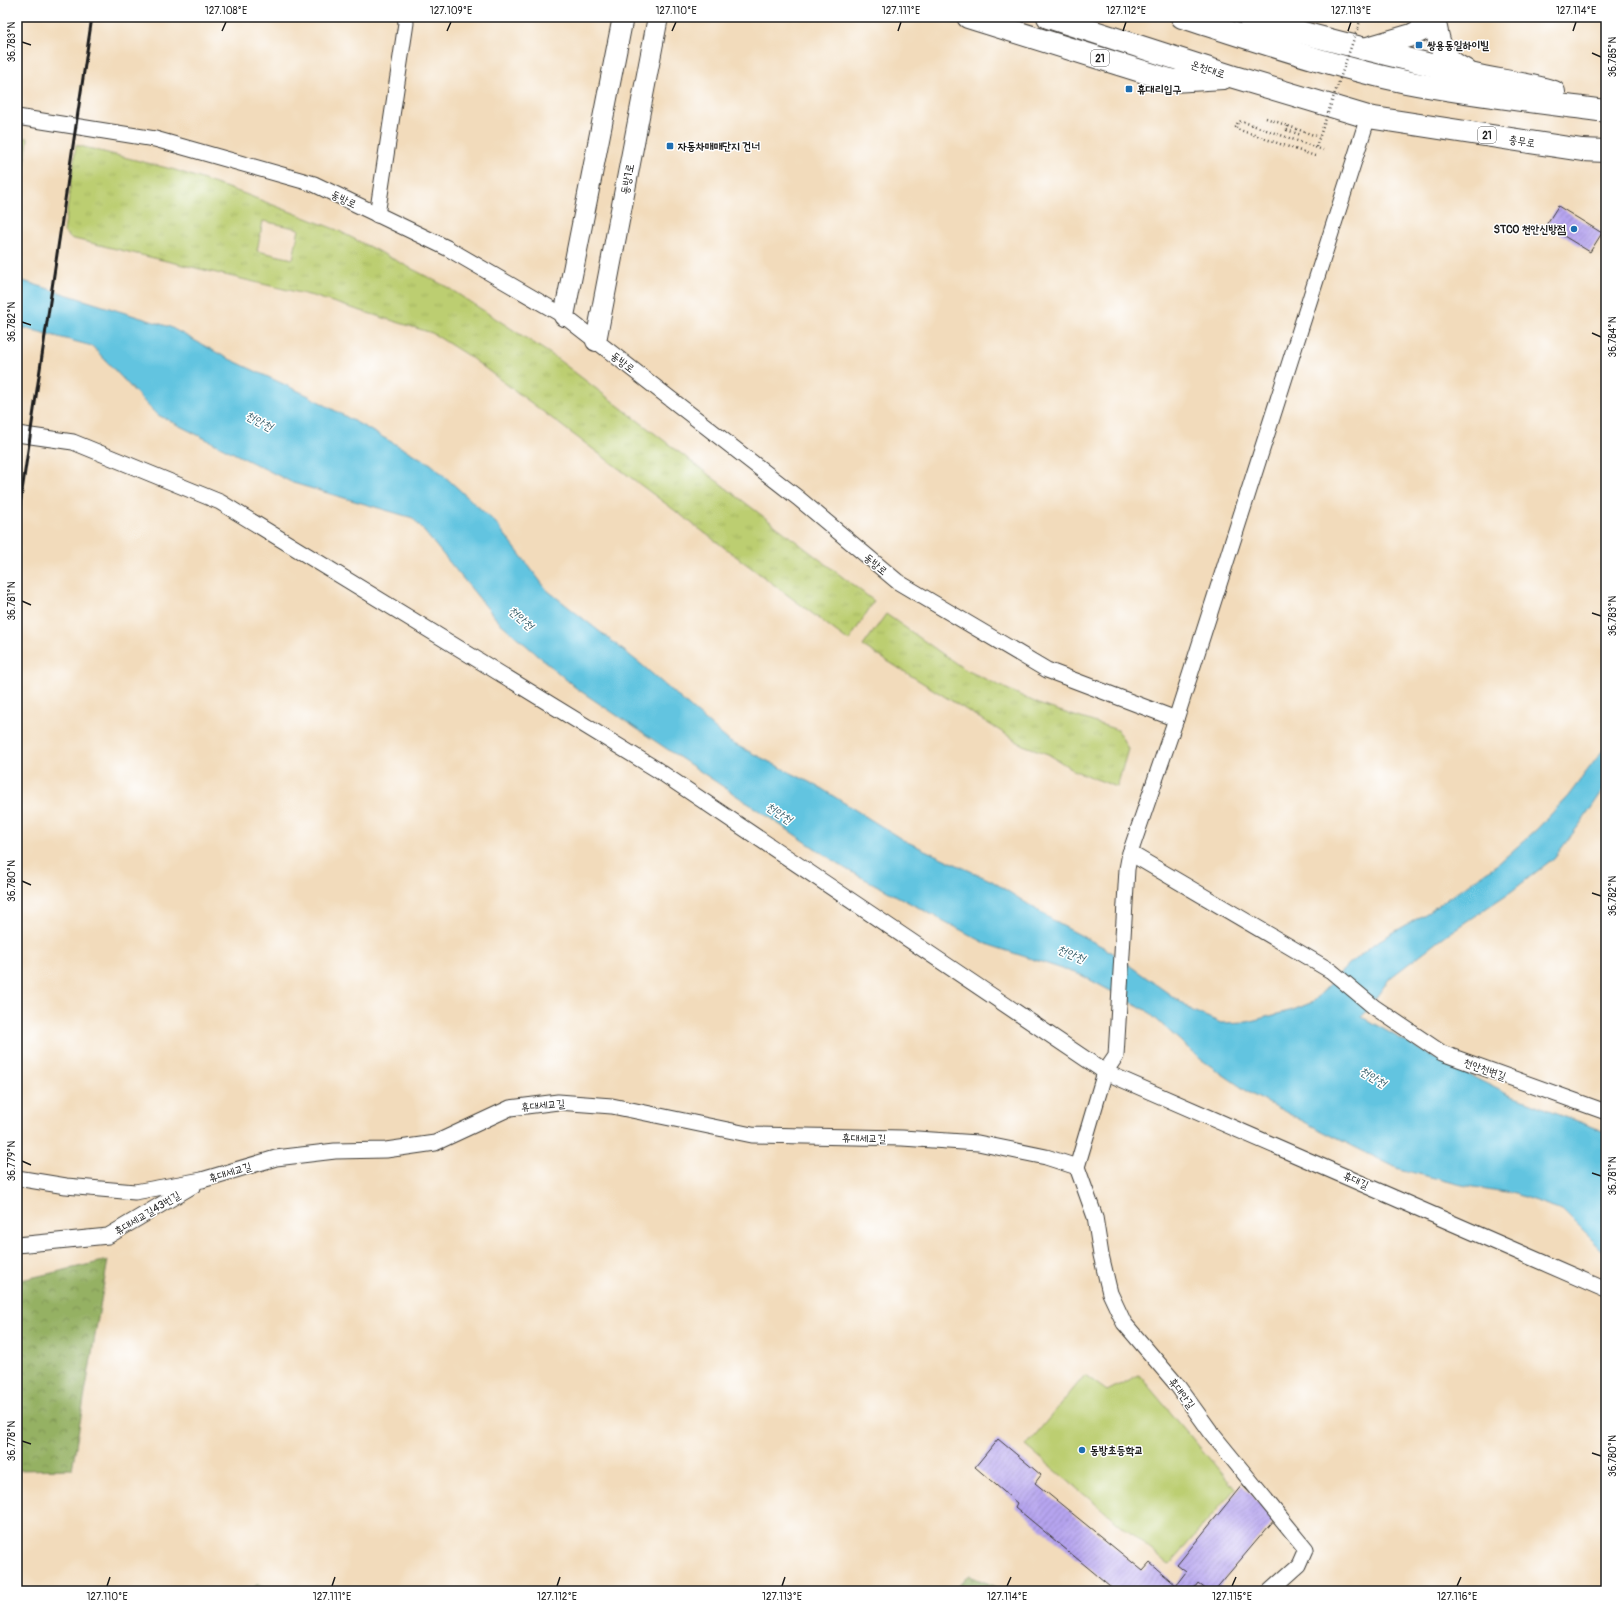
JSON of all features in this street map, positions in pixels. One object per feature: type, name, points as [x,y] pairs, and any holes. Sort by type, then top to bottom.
[{"type":"highway","name":"21","points":[[968,17],[1173,81],[1234,78]]},
{"type":"highway","name":"온천대로","points":[[1048,17],[1234,78],[1368,117]]},
{"type":"highway","points":[[1182,17],[1338,65],[1405,81],[1465,92],[1606,111]]},
{"type":"highway","points":[[1250,17],[1363,49],[1474,75],[1540,87],[1606,111]]},
{"type":"highway","points":[[1363,49],[1412,35],[1436,20],[1440,48],[1453,64],[1474,75]]},
{"type":"highway","points":[[1274,25],[1338,65]]},
{"type":"highway","name":"충무로","points":[[1368,117],[1582,150],[1606,151]]},
{"type":"main road","points":[[564,316],[623,17]]},
{"type":"main road","name":"동방1로","points":[[596,341],[658,17]]},
{"type":"street","points":[[377,215],[406,23],[405,17]]},
{"type":"street","name":"동방로","points":[[17,117],[155,139],[314,184],[447,248],[564,316],[798,498],[898,582],[1046,670],[1176,719]]},
{"type":"street","points":[[1077,1167],[1105,1072],[1116,1056],[1127,869],[1130,853],[1176,719],[1368,117]]},
{"type":"street","name":"휴대길","points":[[17,434],[73,442],[220,502],[656,769],[1105,1072],[1606,1290]]},
{"type":"street","name":"천안천변길","points":[[1130,853],[1331,971],[1374,1007],[1442,1054],[1606,1112]]},
{"type":"street","name":"휴대세교길","points":[[17,1178],[66,1186],[135,1192],[202,1180],[276,1158],[335,1151],[386,1150],[435,1143],[510,1108],[558,1102],[612,1106],[752,1135],[902,1138],[978,1143],[1046,1157],[1077,1167]]},
{"type":"street","name":"휴대안길","points":[[1077,1167],[1095,1217],[1101,1255],[1110,1293],[1124,1323],[1176,1385],[1213,1435],[1306,1548],[1299,1565],[1270,1591]]},
{"type":"street","name":"휴대세교길43번길","points":[[17,1245],[108,1236],[202,1180]]},
{"type":"path","points":[[1316,147],[1361,17]]},
{"type":"path","points":[[1266,118],[1319,137]]},
{"type":"path","points":[[1315,156],[1237,129],[1236,127],[1238,122],[1240,121],[1323,150]]},
{"type":"path","points":[[1288,126],[1287,130],[1301,135]]},
{"type":"green space","points":[[17,137],[28,138],[17,227]]},
{"type":"green space","points":[[76,145],[175,170],[245,194],[337,230],[447,287],[552,355],[874,601],[849,641],[470,357],[432,333],[313,296],[70,238],[64,232]],"holes":[[[263,221],[299,229],[293,259],[257,251]]]},
{"type":"green space","points":[[886,614],[964,669],[1041,705],[1118,730],[1128,749],[1117,787],[1075,771],[1048,754],[1023,745],[863,646]]},
{"type":"green space","points":[[108,1260],[72,1469],[17,1470],[17,1281]]},
{"type":"green space","points":[[1085,1375],[1107,1391],[1139,1375],[1235,1489],[1169,1565],[1026,1446]]},
{"type":"green space","points":[[970,1576],[1006,1591],[950,1591]]},
{"type":"green space","points":[[258,1584],[268,1591],[250,1591]]},
{"type":"water","name":"천안천","points":[[17,279],[170,327],[225,357],[307,395],[431,464],[496,523],[547,590],[642,665],[730,742],[819,787],[903,840],[992,881],[1059,924],[1105,948],[1193,1011],[1221,1023],[1247,1022],[1293,1010],[1313,1002],[1349,964],[1375,943],[1427,913],[1499,863],[1537,829],[1568,796],[1606,746],[1606,786],[1583,820],[1554,858],[1512,891],[1446,935],[1390,978],[1362,1017],[1424,1052],[1507,1094],[1606,1132],[1606,1252],[1601,1249],[1562,1210],[1512,1193],[1462,1185],[1399,1169],[1318,1129],[1251,1094],[1199,1058],[1146,1010],[1081,975],[989,945],[846,869],[576,688],[498,621],[413,518],[293,483],[156,414],[92,346],[25,328],[17,328]]},
{"type":"building","name":"STCO 천안신방점","points":[[1558,206],[1602,233],[1590,252],[1546,225]]},
{"type":"building","points":[[998,1439],[1041,1475],[1035,1483],[1143,1571],[1150,1563],[1176,1585],[1186,1572],[1177,1565],[1242,1485],[1275,1519],[1214,1591],[1208,1591],[1198,1583],[1192,1591],[1116,1591],[1015,1507],[1017,1503],[975,1467]]},
{"type":"railway","points":[[17,525],[92,17]]},
{"type":"place","name":"쌍용동일하이빌","points":[[1419,45]]},
{"type":"place","name":"휴대리입구","points":[[1129,89]]},
{"type":"place","name":"자동차매매단지 건너","points":[[670,146]]},
{"type":"place","name":"STCO 천안신방점","points":[[1574,229]]},
{"type":"place","name":"동방초등학교","points":[[1082,1450]]}]
